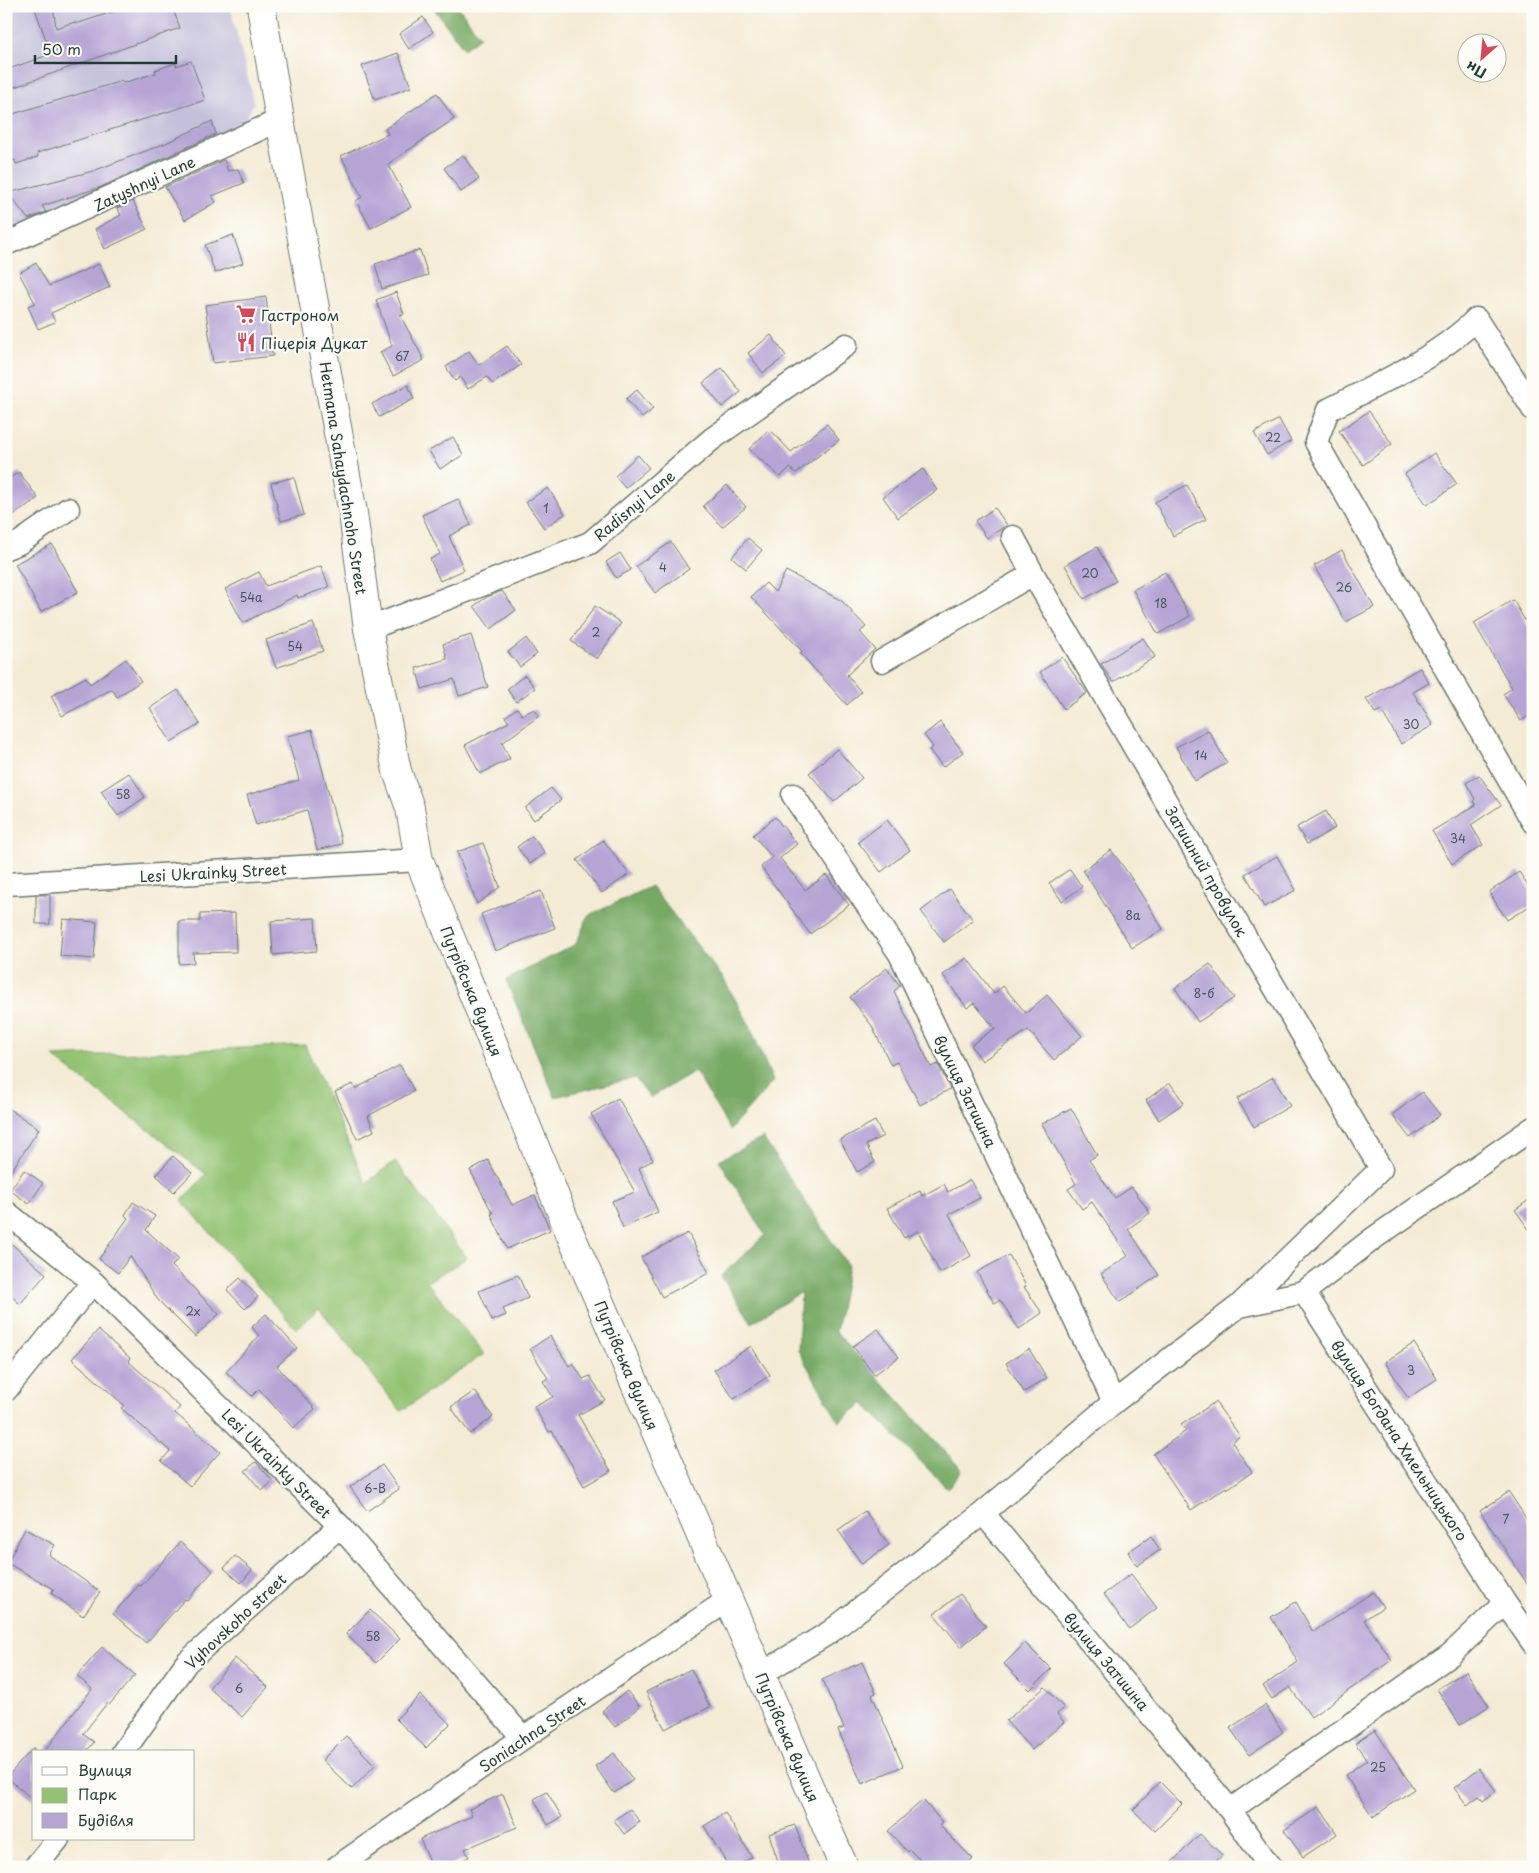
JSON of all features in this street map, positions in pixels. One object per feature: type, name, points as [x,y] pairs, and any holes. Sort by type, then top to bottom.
[{"type":"main road","name":"Hetmana Sahaydachnoho Street","points":[[261,6],[280,120],[353,513],[368,629],[398,771],[410,808],[419,860]]},
{"type":"main road","name":"Путрівська вулиця","points":[[419,860],[569,1231],[844,1867]]},
{"type":"street","name":"Zatyshnyi Lane","points":[[6,244],[280,120]]},
{"type":"street","points":[[1533,408],[1476,319],[1462,334],[1396,375],[1328,410],[1316,442],[1533,822]]},
{"type":"street","name":"Radisnyi Lane","points":[[368,629],[590,543],[712,439],[846,345]]},
{"type":"street","points":[[6,548],[18,543],[68,509]]},
{"type":"street","points":[[882,661],[1033,574],[1013,536]]},
{"type":"street","name":"Затишний провулок","points":[[1033,574],[1381,1169],[1239,1306]]},
{"type":"street","name":"вулиця Затишна","points":[[793,795],[900,954],[1114,1402]]},
{"type":"street","name":"Lesi Ukrainky Street","points":[[6,884],[419,860]]},
{"type":"street","points":[[761,1674],[830,1632],[983,1513],[1114,1402],[1239,1306],[1304,1292],[1374,1238],[1533,1128]]},
{"type":"street","name":"Lesi Ukrainky Street","points":[[6,1212],[93,1282],[340,1526],[523,1738]]},
{"type":"street","points":[[6,1390],[93,1282]]},
{"type":"street","name":"вулиця Богдана Хмельницького","points":[[1304,1292],[1505,1603],[1533,1643]]},
{"type":"street","name":"вулиця Затишна","points":[[983,1513],[1230,1810],[1270,1867]]},
{"type":"street","name":"Vyhovskoho street","points":[[124,1750],[186,1662],[340,1526]]},
{"type":"street","name":"Soniachna Street","points":[[337,1867],[523,1738],[728,1600]]},
{"type":"street","points":[[1230,1810],[1450,1655],[1505,1603]]},
{"type":"street","points":[[34,1867],[57,1840]]},
{"type":"shaded area","points":[[6,6],[230,6],[254,103],[239,133],[6,237]]},
{"type":"green space","points":[[432,6],[458,6],[480,37],[464,49]]},
{"type":"green space","points":[[651,886],[723,978],[748,1022],[773,1081],[730,1130],[695,1071],[650,1098],[635,1078],[555,1097],[506,980],[576,944],[588,916]]},
{"type":"green space","points":[[305,1045],[366,1183],[395,1161],[467,1258],[427,1282],[484,1354],[401,1411],[319,1308],[296,1329],[182,1201],[206,1174],[53,1057]]},
{"type":"green space","points":[[763,1138],[848,1266],[836,1332],[962,1470],[948,1489],[863,1403],[839,1422],[798,1350],[801,1292],[752,1323],[721,1276],[765,1235],[719,1160]]},
{"type":"building","points":[[34,6],[53,6],[56,28],[75,22],[76,24],[130,6],[172,6],[180,28],[6,90],[6,70],[51,54]]},
{"type":"building","points":[[423,17],[433,32],[409,49],[399,34]]},
{"type":"building","points":[[398,53],[411,87],[375,100],[362,66]]},
{"type":"building","points":[[191,61],[205,100],[37,153],[38,157],[16,164],[15,160],[6,163],[6,116],[122,81],[123,83],[156,73],[155,70],[176,63],[176,66]]},
{"type":"building","points":[[437,93],[454,119],[388,164],[411,207],[371,228],[356,201],[362,197],[341,156],[388,134],[385,129]]},
{"type":"building","points":[[212,121],[216,134],[101,187],[42,206],[46,212],[28,219],[8,193],[93,171],[164,144]]},
{"type":"building","points":[[463,155],[479,179],[461,192],[444,168]]},
{"type":"building","points":[[224,160],[228,171],[238,169],[244,183],[212,196],[216,202],[185,220],[165,187]]},
{"type":"building","points":[[133,201],[147,229],[105,249],[95,229],[121,215],[117,208]]},
{"type":"building","points":[[233,235],[243,263],[215,273],[205,245]]},
{"type":"building","points":[[420,250],[428,275],[382,289],[375,264]]},
{"type":"building","points":[[36,263],[49,286],[99,264],[110,287],[51,313],[55,322],[38,329],[28,306],[35,303],[19,273]]},
{"type":"building","points":[[396,292],[404,314],[400,315],[424,360],[393,376],[380,352],[392,346],[376,300]]},
{"type":"building","points":[[266,297],[273,356],[213,363],[205,305]]},
{"type":"building","points":[[771,335],[786,356],[763,373],[748,353]]},
{"type":"building","points":[[507,346],[521,365],[492,384],[487,377],[468,389],[460,377],[455,381],[446,367],[469,351],[479,365]]},
{"type":"building","points":[[722,368],[741,392],[722,407],[703,383]]},
{"type":"building","points":[[408,385],[414,399],[379,417],[372,404]]},
{"type":"building","points":[[637,390],[653,409],[642,418],[626,399]]},
{"type":"building","points":[[1369,411],[1392,444],[1363,465],[1339,431]]},
{"type":"building","points":[[1279,419],[1291,441],[1267,455],[1254,433]]},
{"type":"building","points":[[827,424],[839,440],[796,473],[790,468],[780,477],[749,449],[770,429],[791,452]]},
{"type":"building","points":[[453,437],[463,455],[440,469],[429,451]]},
{"type":"building","points":[[1434,453],[1457,484],[1427,505],[1405,474]]},
{"type":"building","points":[[638,455],[649,468],[625,488],[615,476]]},
{"type":"building","points":[[923,469],[937,490],[898,518],[883,497]]},
{"type":"building","points":[[19,472],[38,498],[6,520],[6,481]]},
{"type":"building","points":[[294,477],[304,515],[281,521],[271,483]]},
{"type":"building","points":[[727,485],[746,507],[722,527],[703,506]]},
{"type":"building","points":[[1187,485],[1206,519],[1173,536],[1155,502]]},
{"type":"building","points":[[548,488],[565,514],[544,528],[526,502]]},
{"type":"building","points":[[458,499],[471,525],[449,536],[464,570],[440,581],[430,559],[440,554],[422,515]]},
{"type":"building","points":[[995,508],[1007,525],[987,538],[975,521]]},
{"type":"building","points":[[748,538],[762,550],[746,569],[732,557]]},
{"type":"building","points":[[671,542],[689,569],[655,593],[636,566]]},
{"type":"building","points":[[52,544],[78,592],[41,612],[15,564]]},
{"type":"building","points":[[1097,547],[1116,581],[1084,599],[1065,565]]},
{"type":"building","points":[[1342,550],[1374,607],[1346,622],[1314,566]]},
{"type":"building","points":[[620,553],[631,570],[616,578],[606,562]]},
{"type":"building","points":[[321,566],[329,587],[298,598],[297,595],[243,623],[225,589],[259,572],[266,586]]},
{"type":"building","points":[[786,571],[842,601],[866,627],[860,632],[875,649],[847,675],[861,692],[847,705],[800,653],[802,651],[751,597],[766,583],[775,592]]},
{"type":"building","points":[[1165,572],[1190,616],[1158,634],[1133,590]]},
{"type":"building","points":[[502,591],[516,610],[491,629],[474,606],[487,597]]},
{"type":"building","points":[[1513,600],[1533,634],[1533,713],[1521,721],[1503,694],[1512,688],[1474,623]]},
{"type":"building","points":[[595,606],[621,623],[597,659],[571,641]]},
{"type":"building","points":[[313,623],[323,651],[276,668],[266,640]]},
{"type":"building","points":[[471,635],[488,687],[459,696],[454,679],[422,689],[416,668],[447,659],[443,644]]},
{"type":"building","points":[[526,638],[537,654],[520,667],[508,652]]},
{"type":"building","points":[[1143,638],[1155,657],[1113,682],[1101,664]]},
{"type":"building","points":[[1062,657],[1087,693],[1064,709],[1040,672]]},
{"type":"building","points":[[126,659],[141,681],[117,697],[112,689],[62,716],[51,696],[86,677],[90,684]]},
{"type":"building","points":[[1420,668],[1429,683],[1413,692],[1433,725],[1401,744],[1381,710],[1375,713],[1366,699]]},
{"type":"building","points":[[525,675],[535,688],[516,702],[507,689]]},
{"type":"building","points":[[178,690],[200,724],[171,742],[150,708]]},
{"type":"building","points":[[517,708],[522,715],[534,709],[539,716],[502,743],[510,759],[480,774],[465,745],[509,722],[505,717]]},
{"type":"building","points":[[940,722],[963,752],[943,767],[929,750],[933,747],[924,735]]},
{"type":"building","points":[[312,730],[342,844],[317,850],[307,810],[256,825],[247,795],[299,780],[287,736]]},
{"type":"building","points":[[1208,730],[1227,763],[1195,781],[1176,747]]},
{"type":"building","points":[[837,749],[862,778],[834,802],[809,773]]},
{"type":"building","points":[[129,773],[145,797],[118,816],[101,791]]},
{"type":"building","points":[[1479,775],[1501,805],[1471,825],[1483,845],[1452,864],[1432,831],[1476,805],[1473,801],[1475,799],[1466,783]]},
{"type":"building","points":[[551,788],[561,800],[534,820],[525,808]]},
{"type":"building","points":[[1326,811],[1335,828],[1307,844],[1297,827]]},
{"type":"building","points":[[775,817],[797,844],[780,858],[805,890],[826,875],[849,905],[810,934],[761,867],[772,857],[753,835]]},
{"type":"building","points":[[887,820],[910,850],[881,872],[858,842]]},
{"type":"building","points":[[532,836],[545,853],[530,864],[517,847]]},
{"type":"building","points":[[603,840],[629,874],[602,893],[577,860]]},
{"type":"building","points":[[483,843],[500,887],[477,904],[457,852]]},
{"type":"building","points":[[1111,850],[1128,873],[1163,929],[1132,948],[1083,870]]},
{"type":"building","points":[[1277,856],[1296,890],[1264,907],[1245,874]]},
{"type":"building","points":[[1070,869],[1082,887],[1062,901],[1049,883]]},
{"type":"building","points":[[1519,872],[1533,893],[1533,904],[1507,920],[1489,892]]},
{"type":"building","points":[[950,889],[973,920],[944,942],[921,911]]},
{"type":"building","points":[[541,891],[555,928],[495,951],[481,914]]},
{"type":"building","points":[[36,895],[50,895],[50,924],[36,924]]},
{"type":"building","points":[[235,913],[236,952],[193,953],[194,963],[179,964],[179,921],[200,921],[200,914]]},
{"type":"building","points":[[315,918],[317,951],[273,955],[271,921]]},
{"type":"building","points":[[63,919],[97,922],[94,959],[60,956]]},
{"type":"building","points":[[967,958],[994,994],[1003,986],[1026,1013],[1047,995],[1082,1036],[1054,1060],[1028,1030],[982,1061],[971,1045],[995,1028],[974,1003],[967,1008],[943,975]]},
{"type":"building","points":[[1210,964],[1234,998],[1198,1022],[1175,988]]},
{"type":"building","points":[[887,968],[900,986],[894,991],[931,1067],[938,1064],[950,1089],[920,1105],[897,1062],[891,1065],[872,1026],[850,997]]},
{"type":"building","points":[[400,1065],[414,1091],[368,1116],[374,1131],[357,1139],[335,1092],[353,1084],[355,1089]]},
{"type":"building","points":[[1273,1077],[1290,1106],[1254,1127],[1237,1099]]},
{"type":"building","points":[[1170,1083],[1184,1103],[1159,1120],[1146,1100]]},
{"type":"building","points":[[1422,1092],[1440,1115],[1410,1138],[1392,1115]]},
{"type":"building","points":[[618,1098],[653,1160],[639,1168],[658,1212],[623,1228],[612,1201],[635,1192],[591,1114]]},
{"type":"building","points":[[6,1107],[39,1129],[6,1179]]},
{"type":"building","points":[[1071,1108],[1097,1155],[1089,1160],[1115,1198],[1132,1187],[1150,1213],[1128,1229],[1159,1275],[1120,1302],[1101,1274],[1128,1256],[1092,1202],[1082,1209],[1068,1189],[1076,1184],[1042,1124]]},
{"type":"building","points":[[875,1121],[883,1136],[866,1145],[875,1162],[857,1172],[840,1140]]},
{"type":"building","points":[[173,1156],[192,1173],[174,1192],[156,1175]]},
{"type":"building","points":[[488,1160],[512,1205],[535,1195],[550,1230],[507,1249],[491,1214],[493,1214],[470,1170]]},
{"type":"building","points":[[24,1170],[43,1183],[29,1204],[10,1190]]},
{"type":"building","points":[[970,1180],[980,1198],[949,1214],[971,1256],[940,1273],[918,1231],[904,1238],[887,1208],[920,1191],[922,1196],[944,1184],[948,1192]]},
{"type":"building","points":[[1533,1197],[1533,1235],[1515,1210]]},
{"type":"building","points":[[133,1202],[155,1216],[146,1230],[178,1259],[172,1266],[219,1314],[195,1337],[158,1300],[130,1256],[118,1273],[99,1259],[128,1218],[125,1215]]},
{"type":"building","points":[[688,1233],[709,1273],[662,1297],[641,1257]]},
{"type":"building","points":[[6,1239],[46,1274],[20,1304],[6,1291]]},
{"type":"building","points":[[1009,1255],[1026,1286],[1024,1287],[1042,1313],[1019,1329],[1000,1300],[994,1303],[977,1272]]},
{"type":"building","points":[[518,1275],[528,1298],[503,1309],[506,1315],[492,1321],[479,1291]]},
{"type":"building","points":[[240,1278],[258,1297],[245,1309],[227,1290]]},
{"type":"building","points":[[266,1314],[297,1348],[277,1366],[315,1409],[293,1428],[259,1389],[252,1396],[226,1372],[259,1336],[252,1327]]},
{"type":"building","points":[[878,1329],[899,1357],[874,1375],[853,1346]]},
{"type":"building","points":[[98,1330],[130,1358],[128,1361],[180,1407],[175,1413],[220,1452],[190,1486],[161,1461],[170,1451],[121,1408],[124,1405],[72,1359]]},
{"type":"building","points":[[550,1336],[569,1366],[573,1363],[583,1379],[590,1376],[605,1400],[578,1415],[611,1471],[584,1486],[552,1431],[549,1432],[534,1407],[553,1397],[543,1381],[548,1378],[530,1349]]},
{"type":"building","points":[[1414,1343],[1437,1379],[1408,1398],[1385,1362]]},
{"type":"building","points":[[751,1346],[770,1375],[734,1399],[714,1370]]},
{"type":"building","points":[[1029,1349],[1047,1378],[1024,1392],[1006,1363]]},
{"type":"building","points":[[475,1391],[493,1417],[470,1434],[451,1407]]},
{"type":"building","points":[[1215,1402],[1240,1436],[1232,1442],[1252,1472],[1191,1510],[1153,1454],[1186,1431],[1181,1425]]},
{"type":"building","points":[[256,1462],[273,1481],[262,1491],[245,1471]]},
{"type":"building","points":[[382,1465],[399,1489],[367,1511],[350,1487]]},
{"type":"building","points":[[1509,1492],[1533,1529],[1533,1593],[1480,1511]]},
{"type":"building","points":[[865,1511],[889,1545],[862,1564],[838,1530]]},
{"type":"building","points":[[25,1529],[55,1545],[49,1555],[100,1592],[83,1616],[51,1593],[54,1589],[7,1563]]},
{"type":"building","points":[[1151,1536],[1160,1550],[1137,1566],[1128,1552]]},
{"type":"building","points":[[180,1542],[213,1571],[146,1643],[113,1614]]},
{"type":"building","points":[[235,1556],[252,1570],[241,1583],[224,1568]]},
{"type":"building","points":[[1131,1574],[1157,1608],[1129,1629],[1104,1594]]},
{"type":"building","points":[[1373,1592],[1383,1607],[1364,1620],[1392,1660],[1311,1717],[1290,1687],[1272,1699],[1263,1686],[1298,1662],[1271,1617],[1296,1602],[1313,1632]]},
{"type":"building","points":[[960,1594],[986,1626],[961,1647],[934,1614]]},
{"type":"building","points":[[370,1610],[400,1639],[376,1663],[346,1634]]},
{"type":"building","points":[[1025,1643],[1051,1669],[1030,1690],[1004,1664]]},
{"type":"building","points":[[102,1647],[135,1675],[109,1705],[107,1703],[83,1734],[94,1742],[88,1750],[46,1750],[92,1689],[77,1676]]},
{"type":"building","points":[[235,1658],[268,1687],[242,1717],[209,1688]]},
{"type":"building","points":[[862,1662],[876,1693],[872,1695],[903,1766],[862,1784],[838,1730],[844,1728],[822,1680]]},
{"type":"building","points":[[691,1669],[710,1707],[665,1729],[646,1692]]},
{"type":"building","points":[[1466,1671],[1489,1706],[1460,1725],[1437,1689]]},
{"type":"building","points":[[1045,1687],[1064,1708],[1057,1714],[1064,1722],[1032,1750],[1006,1721]]},
{"type":"building","points":[[627,1691],[640,1707],[615,1727],[602,1711]]},
{"type":"building","points":[[420,1695],[450,1724],[426,1748],[396,1719]]},
{"type":"building","points":[[1265,1705],[1283,1732],[1249,1755],[1230,1728]]},
{"type":"building","points":[[1375,1730],[1414,1789],[1373,1817],[1345,1775],[1367,1760],[1355,1743]]},
{"type":"building","points":[[346,1736],[375,1765],[352,1789],[322,1760]]},
{"type":"building","points":[[34,1747],[34,1750],[32,1750],[32,1799],[7,1777]]},
{"type":"building","points":[[614,1753],[633,1780],[614,1793],[595,1766]]},
{"type":"building","points":[[1479,1768],[1496,1791],[1483,1801],[1479,1796],[1467,1805],[1454,1788]]},
{"type":"building","points":[[1160,1782],[1182,1804],[1155,1831],[1133,1810]]},
{"type":"building","points":[[547,1792],[562,1817],[548,1825],[534,1799]]},
{"type":"building","points":[[503,1794],[517,1827],[465,1849],[469,1857],[447,1867],[432,1867],[420,1839],[472,1816],[469,1809]]},
{"type":"building","points":[[923,1800],[942,1822],[939,1825],[973,1859],[965,1867],[927,1867],[910,1850],[908,1852],[888,1831]]},
{"type":"building","points":[[1319,1807],[1337,1834],[1303,1857],[1284,1830]]},
{"type":"building","points":[[630,1809],[640,1822],[624,1834],[614,1820]]},
{"type":"building","points":[[725,1813],[752,1857],[736,1867],[729,1867],[704,1826]]},
{"type":"building","points":[[795,1825],[810,1867],[780,1867],[769,1834]]},
{"type":"building","points":[[1200,1834],[1222,1855],[1211,1867],[1167,1867]]},
{"type":"place","name":"Гастроном","points":[[246,314]]},
{"type":"place","name":"Піцерія Дукат","points":[[246,342]]}]
